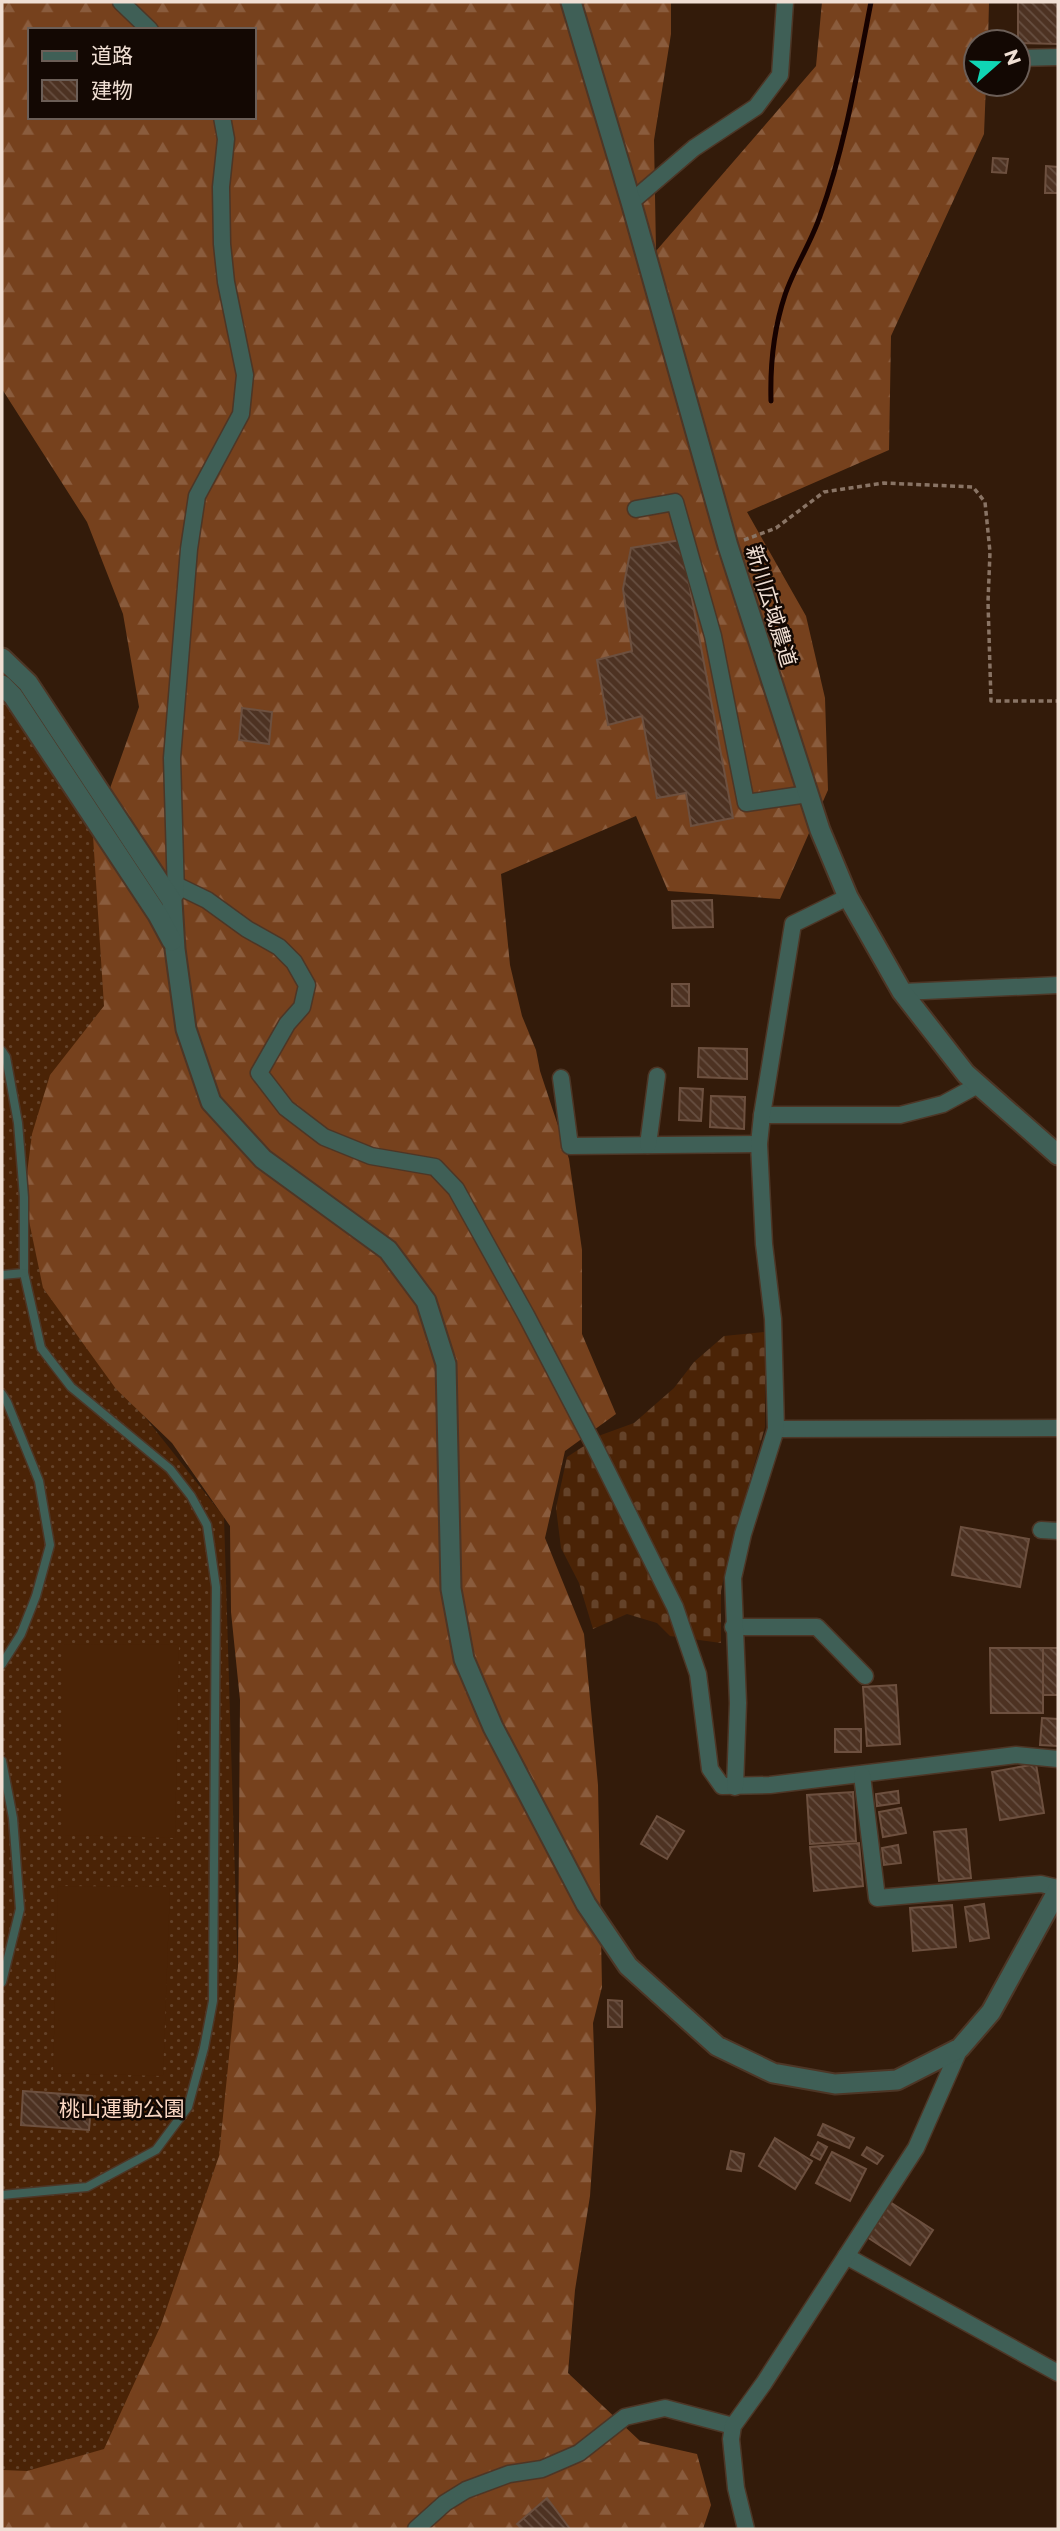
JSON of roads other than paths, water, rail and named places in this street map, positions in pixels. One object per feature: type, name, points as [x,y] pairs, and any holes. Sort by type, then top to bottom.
[{"type":"street","points":[[121,2],[148,28]]},
{"type":"street","name":"新川広域農道","points":[[571,2],[728,545],[820,830],[849,897],[902,992],[967,1074],[1058,1155]]},
{"type":"street","points":[[631,202],[694,148],[756,107],[780,75],[785,2]]},
{"type":"street","points":[[1032,58],[1058,57]]},
{"type":"street","points":[[176,948],[172,758],[189,549],[197,496],[241,414],[245,375],[226,282],[222,244],[221,187],[226,139],[222,119]]},
{"type":"street","points":[[636,509],[675,502],[713,636],[746,803],[808,794]]},
{"type":"street","points":[[2,658],[28,683],[172,901],[186,1029],[211,1102],[263,1159],[388,1250],[426,1301],[446,1364],[451,1589],[464,1658],[494,1727],[586,1904],[628,1966],[717,2046],[773,2073],[835,2084],[897,2080],[960,2048]]},
{"type":"street","points":[[2,685],[13,696],[151,904],[176,948]]},
{"type":"street","points":[[176,885],[206,900],[247,929],[279,947],[294,962],[307,985],[302,1007],[287,1024],[259,1073],[286,1108],[324,1137],[371,1156],[435,1167],[456,1189],[582,1422],[675,1607],[698,1674],[710,1769],[722,1786],[862,1775],[1016,1755],[1058,1759]]},
{"type":"street","points":[[735,1787],[738,1714],[733,1578],[743,1534],[776,1429],[773,1320],[764,1244],[759,1144],[762,1115],[793,924],[849,897]]},
{"type":"street","points":[[902,992],[1058,985]]},
{"type":"street","points":[[648,1145],[657,1076]]},
{"type":"street","points":[[561,1078],[570,1146],[759,1144]]},
{"type":"street","points":[[762,1115],[900,1115],[943,1104],[978,1085]]},
{"type":"street","points":[[776,1429],[1058,1428]]},
{"type":"street","points":[[1041,1530],[1058,1531]]},
{"type":"street","points":[[733,1627],[817,1627],[865,1676]]},
{"type":"street","points":[[746,2529],[736,2488],[731,2439],[733,2426],[764,2384],[916,2148],[960,2048],[991,2012],[1058,1889],[1041,1884],[877,1898],[862,1775]]},
{"type":"street","points":[[846,2256],[1058,2373]]},
{"type":"street","points":[[416,2529],[466,2490],[509,2474],[542,2469],[579,2453],[625,2417],[665,2408],[733,2426]]},
{"type":"lane","points":[[2,1051],[6,1057],[18,1123],[24,1197],[24,1272],[41,1348],[71,1387],[170,1469],[191,1496],[207,1525],[216,1587],[213,2001],[188,2107],[156,2150],[87,2187],[2,2195]]},
{"type":"lane","points":[[2,1275],[24,1272]]},
{"type":"lane","points":[[2,1394],[39,1481],[50,1545],[36,1596],[21,1634],[2,1664]]},
{"type":"lane","points":[[2,1761],[13,1818],[20,1909],[2,1982]]},
{"type":"waterway","points":[[771,401],[771,374],[781,308],[816,226],[837,164],[871,2]]},
{"type":"park label","name":"桃山運動公園","points":[[122,2109]]}]
